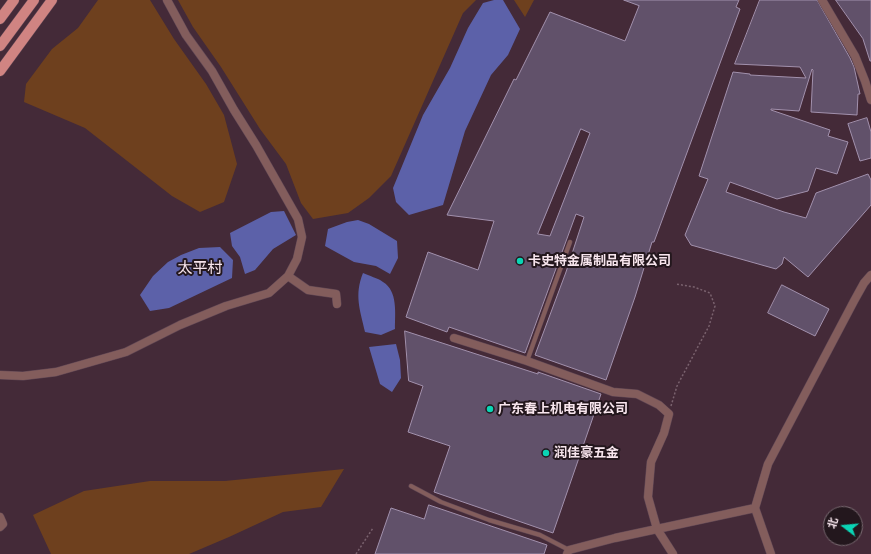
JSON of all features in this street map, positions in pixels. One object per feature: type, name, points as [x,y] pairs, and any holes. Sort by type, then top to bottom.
[{"type":"main road","points":[[0,19],[14,0]]},
{"type":"main road","points":[[0,46],[34,0]]},
{"type":"main road","points":[[0,71],[52,0]]},
{"type":"street","points":[[0,375],[23,376],[56,372],[126,352],[180,325],[226,306],[269,293],[288,276],[298,259],[302,237],[298,219],[212,71],[186,35],[167,0]]},
{"type":"street","points":[[822,0],[855,56],[871,100]]},
{"type":"street","points":[[771,554],[755,508],[768,464],[850,307],[864,283],[871,275]]},
{"type":"street","points":[[288,276],[308,290],[336,294],[337,304]]},
{"type":"street","points":[[454,338],[527,361],[613,392],[637,394],[659,405],[669,414],[664,433],[651,462],[648,497],[657,529],[673,554]]},
{"type":"street","points":[[568,552],[657,529],[755,508]]},
{"type":"street","points":[[0,517],[3,524],[0,527]]},
{"type":"lane","points":[[527,361],[570,242]]},
{"type":"lane","points":[[411,486],[441,502],[489,520],[540,535],[568,552]]},
{"type":"path","points":[[669,414],[677,386],[709,326],[715,306],[710,293],[694,287],[676,284]]},
{"type":"path","points":[[356,554],[373,528]]},
{"type":"shaded area","points":[[98,0],[150,0],[174,39],[206,84],[224,115],[237,164],[224,202],[200,212],[172,196],[85,128],[24,102],[26,84],[52,49],[78,28]]},
{"type":"shaded area","points":[[178,0],[476,0],[463,13],[391,176],[369,198],[348,213],[313,219],[301,203],[286,164],[260,129],[221,67],[193,27]]},
{"type":"shaded area","points":[[514,0],[534,0],[525,17]]},
{"type":"shaded area","points":[[344,469],[321,507],[283,512],[189,554],[51,554],[33,515],[84,491],[150,481],[225,481]]},
{"type":"water","points":[[494,0],[503,0],[520,29],[508,55],[491,75],[465,131],[443,205],[409,215],[396,202],[393,188],[423,115],[450,68],[468,28],[483,3]]},
{"type":"water","points":[[284,211],[296,235],[273,249],[255,270],[245,274],[240,257],[232,246],[230,233],[271,212]]},
{"type":"water","points":[[358,220],[369,224],[397,241],[398,258],[390,274],[376,266],[354,262],[325,246],[328,229],[347,222]]},
{"type":"water","points":[[220,247],[233,260],[232,278],[169,308],[150,311],[140,295],[153,276],[168,262],[199,248]]},
{"type":"water","points":[[363,273],[379,279],[388,286],[395,303],[395,329],[381,335],[365,332],[358,296],[360,281]]},
{"type":"water","points":[[396,344],[400,360],[401,378],[392,392],[380,384],[369,347]]},
{"type":"building","points":[[624,0],[739,0],[736,7],[740,9],[654,242],[652,242],[635,297],[606,380],[535,355],[566,272],[584,217],[576,214],[525,353],[449,327],[447,332],[406,317],[428,252],[478,270],[494,221],[447,215],[514,79],[516,80],[550,12],[625,41],[639,6]],"holes":[[[581,129],[590,133],[550,236],[538,234]]]},
{"type":"building","points":[[760,0],[817,0],[850,58],[854,67],[860,94],[858,94],[857,115],[811,112],[812,69],[799,111],[771,109],[830,130],[828,136],[848,142],[837,174],[816,168],[808,191],[777,199],[730,182],[726,192],[806,218],[816,193],[868,174],[871,180],[871,205],[808,277],[784,257],[782,264],[776,269],[691,245],[685,235],[708,179],[699,176],[733,72],[750,75],[806,78],[800,67],[735,64]]},
{"type":"building","points":[[836,0],[871,0],[871,61],[863,39]]},
{"type":"building","points":[[867,118],[871,132],[871,158],[860,161],[848,124]]},
{"type":"building","points":[[782,285],[829,309],[815,336],[768,313]]},
{"type":"building","points":[[405,331],[538,374],[538,372],[601,394],[553,533],[434,492],[450,446],[408,432],[423,386],[409,381]]},
{"type":"building","points":[[429,505],[547,545],[544,554],[375,554],[391,508],[424,519]]},
{"type":"place","name":"卡史特金属制品有限公司","points":[[520,261]]},
{"type":"place","name":"广东春上机电有限公司","points":[[490,409]]},
{"type":"place","name":"润佳豪五金","points":[[546,453]]},
{"type":"district","name":"太平村","points":[[200,268]]}]
